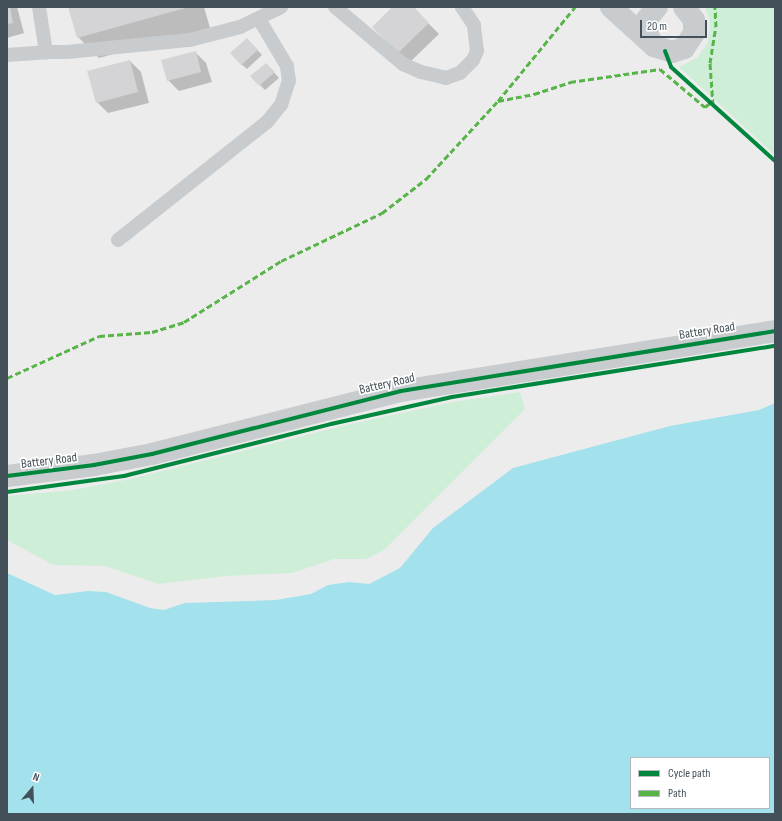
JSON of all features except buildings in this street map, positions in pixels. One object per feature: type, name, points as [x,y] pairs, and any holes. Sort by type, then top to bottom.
[{"type":"street","points":[[611,7],[654,46],[672,52],[688,44],[695,26],[691,14],[684,7]]},
{"type":"street","points":[[654,46],[648,36],[646,24],[650,14],[657,7]]},
{"type":"street","name":"Battery Road","points":[[7,476],[94,465],[152,454],[401,391],[775,331]]},
{"type":"lane","points":[[39,7],[46,52]]},
{"type":"lane","points":[[7,55],[72,52],[190,40],[223,33],[259,19],[280,7]]},
{"type":"lane","points":[[335,7],[403,64],[421,72],[446,78],[460,73],[473,60],[477,51],[474,25],[462,7]]},
{"type":"lane","points":[[118,240],[267,122],[282,105],[289,81],[287,66],[259,19]]},
{"type":"green space","points":[[705,7],[775,7],[775,155],[679,67],[698,57],[708,42],[710,22]]},
{"type":"green space","points":[[520,392],[525,409],[384,550],[367,559],[334,559],[292,573],[226,576],[158,584],[105,566],[53,565],[7,540],[7,496],[72,490],[130,479],[342,426],[452,402]]},
{"type":"water","points":[[775,403],[775,814],[7,814],[7,573],[55,595],[88,591],[106,592],[150,608],[164,610],[185,603],[276,600],[311,594],[328,585],[349,582],[369,584],[400,568],[433,528],[513,468],[670,426],[759,410]]},
{"type":"marked path","points":[[498,101],[575,7]]},
{"type":"marked path","points":[[713,105],[710,63],[716,27],[715,7]]},
{"type":"marked path","points":[[7,378],[99,336],[152,332],[184,322],[281,261],[382,213],[426,179],[498,101],[534,94],[570,82],[660,69],[705,107],[710,103]]},
{"type":"cycle path","points":[[665,51],[671,67],[775,161]]},
{"type":"cycle path","points":[[7,476],[94,465],[152,454],[401,391],[775,331]]},
{"type":"cycle path","points":[[7,492],[124,476],[331,424],[452,397],[775,346]]}]
